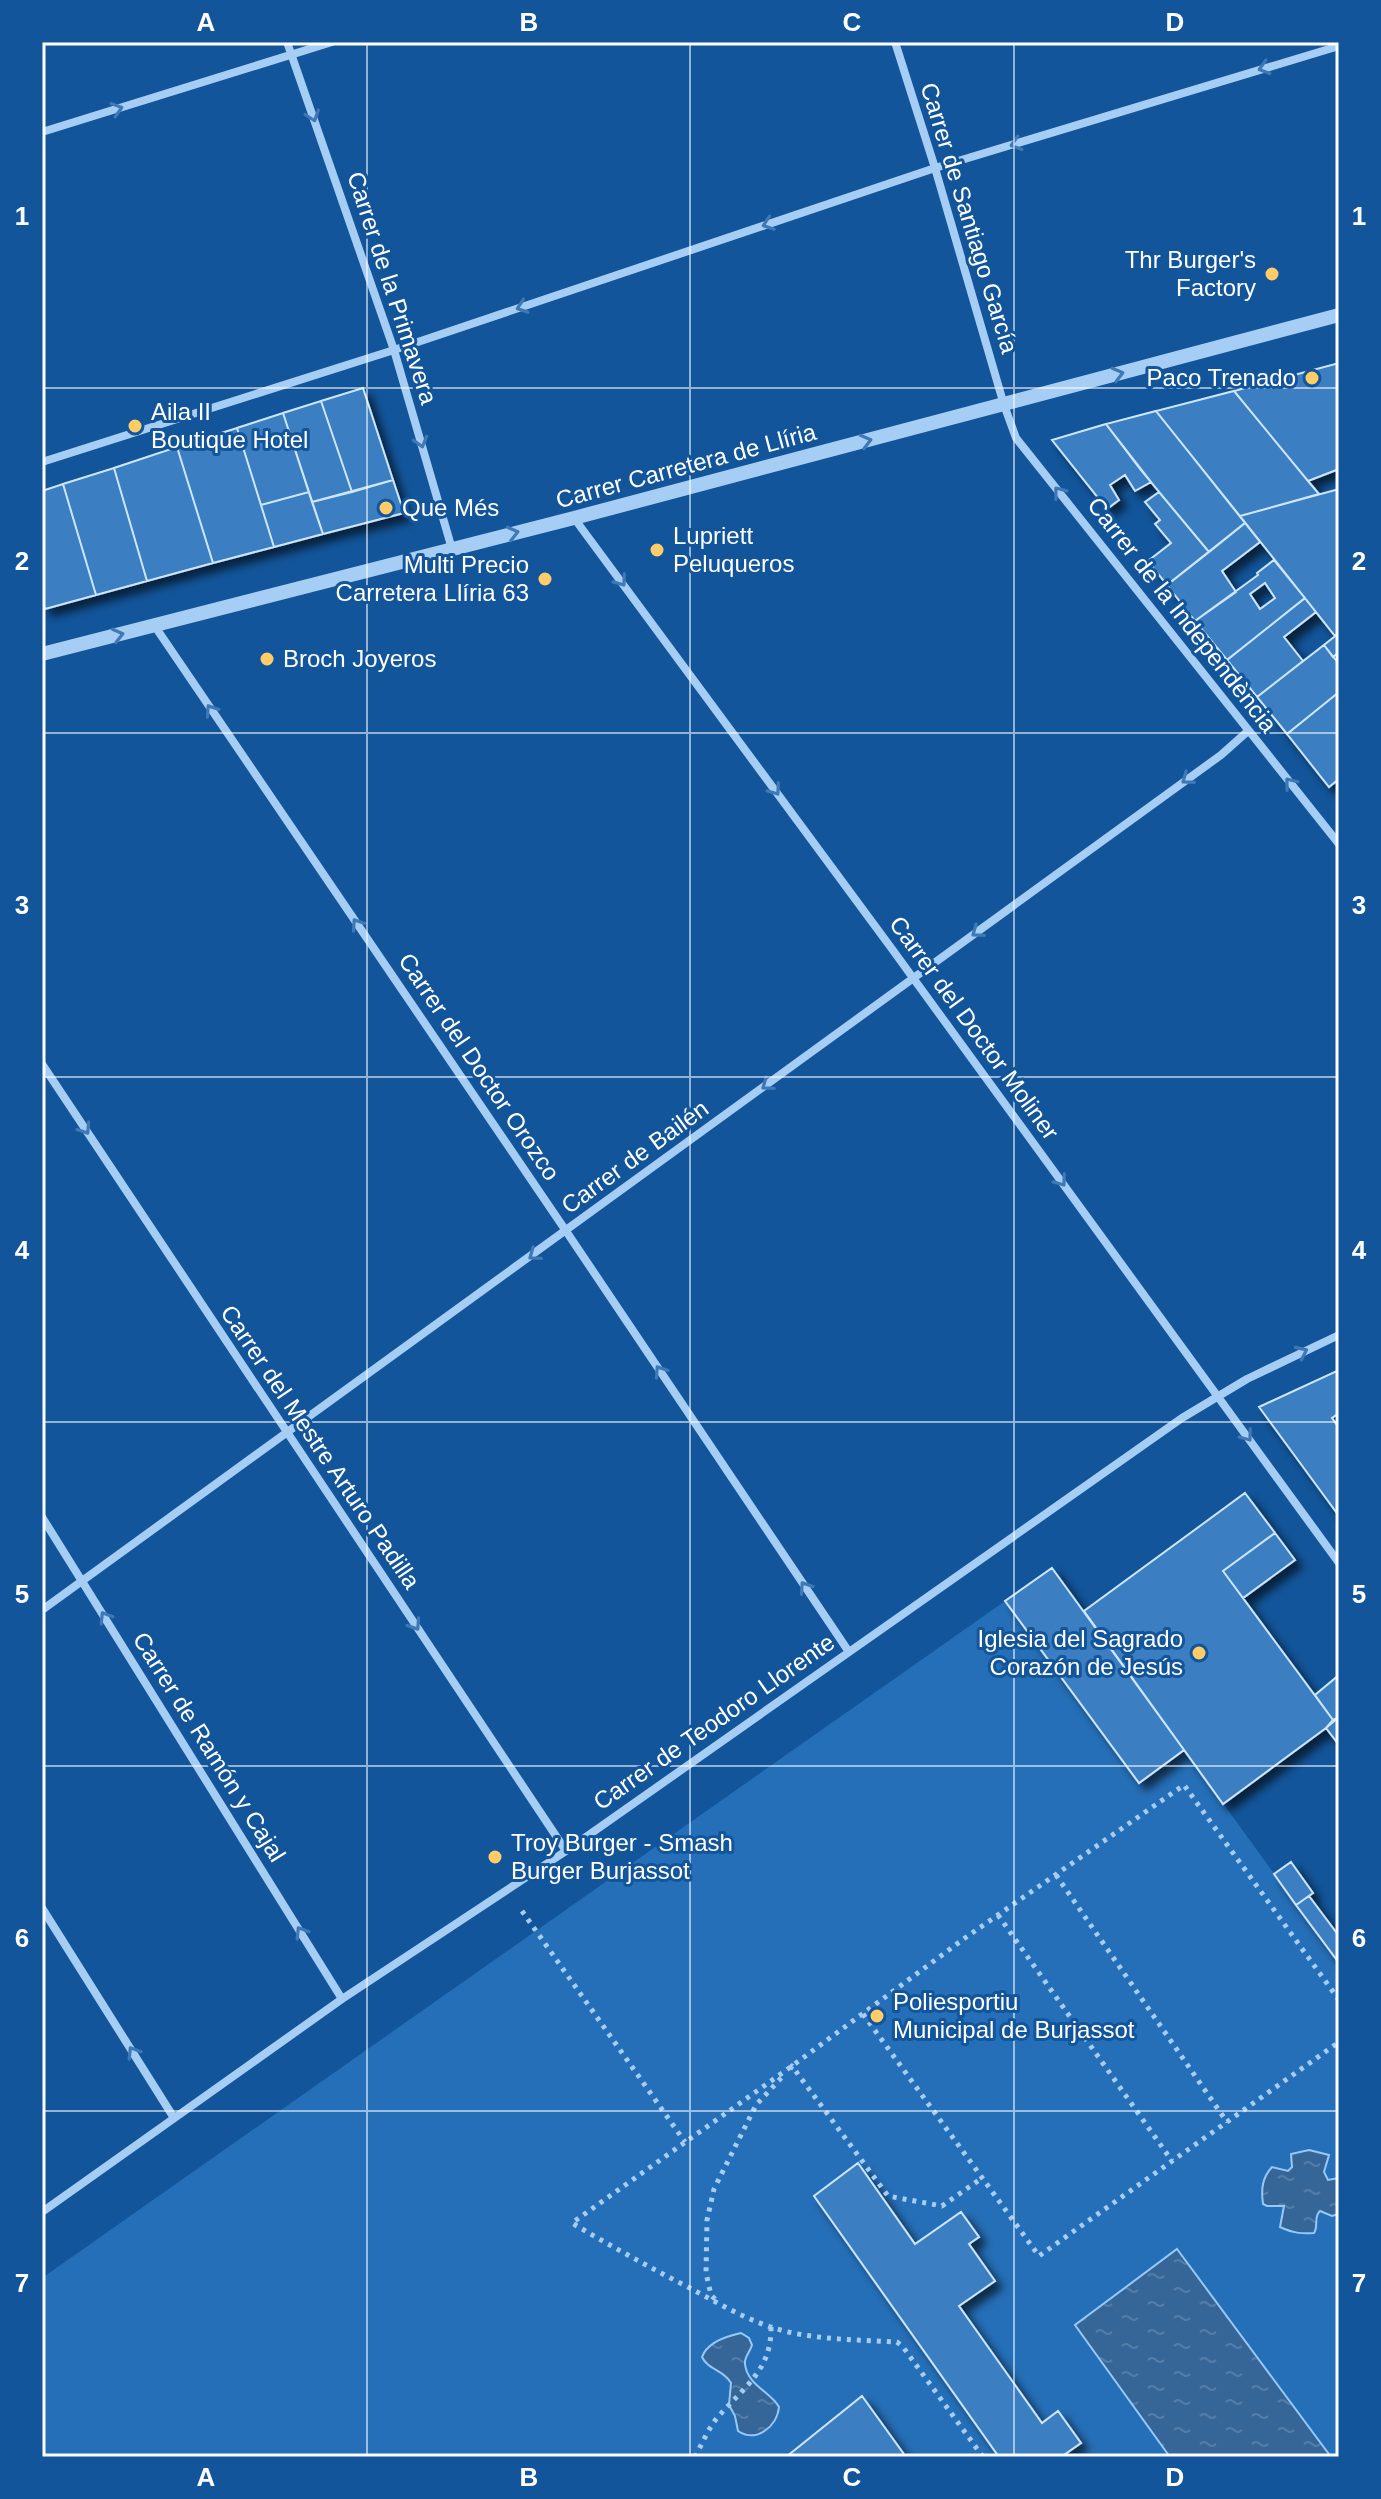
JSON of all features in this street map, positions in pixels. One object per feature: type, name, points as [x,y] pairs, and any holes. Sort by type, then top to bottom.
[{"type":"street","name":"Carrer de la Primavera","points":[[287,42],[394,350],[452,549]]},
{"type":"street","points":[[42,132],[332,42]]},
{"type":"street","name":"Carrer de Santiago García","points":[[895,42],[1004,405]]},
{"type":"street","points":[[42,462],[394,350],[935,168],[1339,46]]},
{"type":"street","name":"Carrer Carretera de Llíria","points":[[42,654],[574,518],[1339,315]]},
{"type":"street","name":"Carrer de la Independència","points":[[1004,405],[1016,438],[1339,844]]},
{"type":"street","name":"Carrer del Doctor Moliner","points":[[574,518],[914,978],[1339,1563]]},
{"type":"street","name":"Carrer del Doctor Orozco","points":[[154,625],[849,1652]]},
{"type":"street","name":"Carrer de Bailén","points":[[42,1610],[1221,755],[1248,731]]},
{"type":"street","name":"Carrer del Mestre Arturo Padilla","points":[[42,1064],[566,1851]]},
{"type":"street","name":"Carrer de Teodoro Llorente","points":[[42,2212],[342,1999],[566,1851],[1182,1418],[1247,1379],[1339,1335]]},
{"type":"street","name":"Carrer de Ramón y Cajal","points":[[42,1517],[342,1999]]},
{"type":"street","points":[[42,1908],[174,2118]]},
{"type":"path","points":[[983,2457],[897,2342],[831,2338],[771,2327],[629,2257],[572,2223],[998,1915],[1184,1785],[1339,2000]]},
{"type":"path","points":[[1056,1875],[1227,2122]]},
{"type":"path","points":[[507,1890],[685,2142]]},
{"type":"path","points":[[998,1915],[1172,2161]]},
{"type":"path","points":[[863,2014],[1039,2256],[1339,2042]]},
{"type":"path","points":[[792,2066],[888,2196],[942,2206],[982,2178]]},
{"type":"path","points":[[718,2303],[711,2295],[706,2273],[707,2220],[714,2189],[756,2105],[792,2066]]},
{"type":"path","points":[[695,2457],[713,2424],[764,2364],[771,2327]]},
{"type":"shaded area","name":"Poliesportiu Municipal de Burjassot","points":[[1052,1568],[1339,1963],[1339,2457],[42,2457],[42,2278]]},
{"type":"water","points":[[1309,2150],[1329,2155],[1324,2172],[1328,2180],[1339,2178],[1339,2214],[1332,2216],[1320,2211],[1314,2233],[1289,2231],[1280,2227],[1284,2206],[1263,2204],[1264,2180],[1272,2167],[1288,2171],[1292,2167],[1291,2154]]},
{"type":"water","points":[[1177,2249],[1331,2457],[1170,2457],[1075,2325]]},
{"type":"water","points":[[741,2333],[749,2338],[752,2345],[745,2359],[750,2377],[779,2407],[770,2427],[752,2435],[738,2431],[729,2405],[731,2383],[702,2357],[713,2344]]},
{"type":"building","points":[[1339,363],[1339,469],[1308,481],[1234,391]]},
{"type":"building","points":[[363,388],[393,480],[352,492],[321,401]]},
{"type":"building","points":[[1234,391],[1319,494],[1240,516],[1156,411]]},
{"type":"building","points":[[321,401],[352,492],[312,502],[283,413]]},
{"type":"building","points":[[1156,411],[1245,523],[1209,552],[1106,424]]},
{"type":"building","points":[[283,413],[309,492],[261,505],[237,428]]},
{"type":"building","points":[[1106,424],[1151,482],[1135,491],[1125,475],[1110,485],[1119,500],[1107,509],[1052,440]]},
{"type":"building","points":[[237,428],[274,547],[213,563],[177,447]]},
{"type":"building","points":[[177,447],[213,563],[147,581],[114,468]]},
{"type":"building","points":[[114,468],[147,581],[96,595],[63,484]]},
{"type":"building","points":[[393,480],[404,513],[323,534],[312,502]]},
{"type":"building","points":[[63,484],[96,595],[45,609],[42,599],[42,491]]},
{"type":"building","points":[[1339,489],[1339,633],[1335,636],[1240,516]]},
{"type":"building","points":[[309,492],[323,534],[274,547],[261,505]]},
{"type":"building","points":[[1159,492],[1209,552],[1167,585],[1148,561],[1171,543],[1155,524],[1160,520],[1145,502]]},
{"type":"building","points":[[1245,523],[1260,542],[1222,571],[1236,592],[1195,621],[1167,585]]},
{"type":"building","points":[[1274,560],[1305,598],[1227,660],[1195,621]],"holes":[[[1265,583],[1275,598],[1260,609],[1250,594]]]},
{"type":"building","points":[[1305,598],[1316,612],[1284,637],[1303,661],[1257,697],[1227,660]]},
{"type":"building","points":[[1339,633],[1339,652],[1333,657],[1324,645]]},
{"type":"building","points":[[1324,645],[1339,664],[1339,692],[1287,734],[1257,697]]},
{"type":"building","points":[[1339,692],[1339,779],[1329,787],[1287,734]]},
{"type":"building","points":[[1339,1370],[1339,1413],[1332,1418],[1339,1428],[1339,1516],[1259,1407]]},
{"type":"building","name":"Iglesia del Sagrado Corazón de Jesús","points":[[1245,1493],[1275,1533],[1223,1571],[1333,1720],[1223,1804],[1084,1611]]},
{"type":"building","points":[[1275,1533],[1295,1560],[1243,1598],[1223,1571]]},
{"type":"building","points":[[1052,1568],[1184,1750],[1139,1783],[1005,1601]]},
{"type":"building","points":[[1339,1675],[1339,1717],[1333,1720],[1315,1695]]},
{"type":"building","points":[[1339,1717],[1339,1745],[1326,1728]]},
{"type":"building","points":[[1291,1862],[1313,1893],[1296,1905],[1274,1874]]},
{"type":"building","points":[[1309,1896],[1339,1936],[1339,1963],[1296,1905]]},
{"type":"building","points":[[858,2163],[915,2244],[961,2212],[979,2237],[969,2244],[995,2281],[959,2306],[1042,2423],[1058,2411],[1081,2443],[1061,2457],[999,2457],[814,2196]]},
{"type":"building","points":[[862,2396],[906,2457],[786,2457]]},
{"type":"place","name":"Thr Burger's Factory","points":[[1272,274]]},
{"type":"place","name":"Paco Trenado","points":[[1312,378]]},
{"type":"place","name":"Aila II Boutique Hotel","points":[[135,426]]},
{"type":"place","name":"Que Més","points":[[386,508]]},
{"type":"place","name":"Lupriett Peluqueros","points":[[657,550]]},
{"type":"place","name":"Multi Precio Carretera Llíria 63","points":[[545,579]]},
{"type":"place","name":"Broch Joyeros","points":[[267,659]]},
{"type":"place","name":"Iglesia del Sagrado Corazón de Jesús","points":[[1199,1653]]},
{"type":"place","name":"Troy Burger - Smash Burger Burjassot","points":[[495,1857]]},
{"type":"place","name":"Poliesportiu Municipal de Burjassot","points":[[877,2016]]}]
